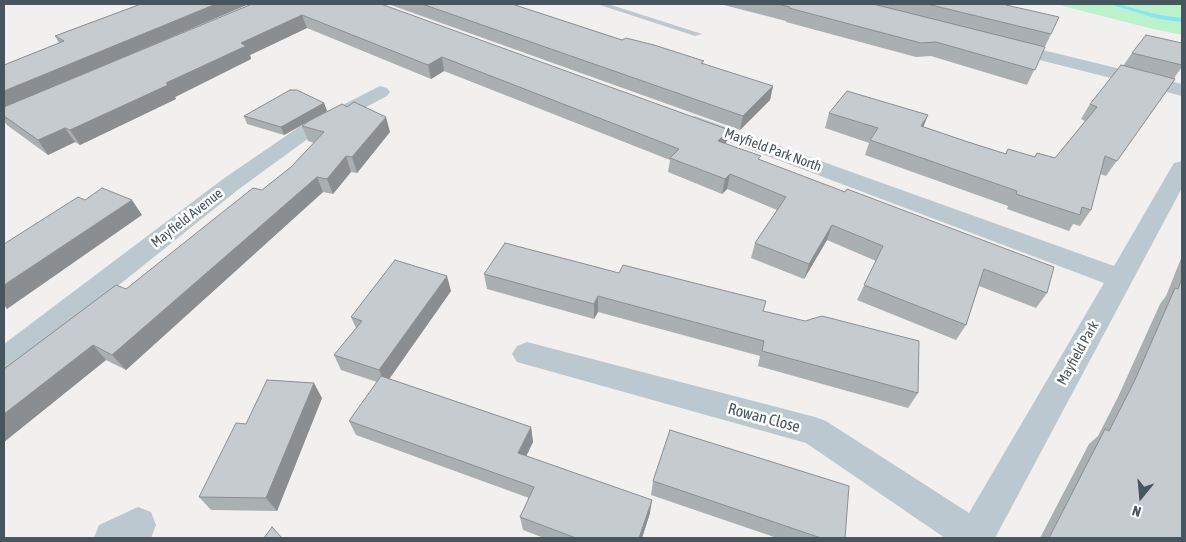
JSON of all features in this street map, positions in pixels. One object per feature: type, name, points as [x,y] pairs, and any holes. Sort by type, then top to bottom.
[{"type":"street","points":[[993,43],[1182,90]]},
{"type":"street","name":"Mayfield Avenue","points":[[4,360],[230,184],[306,131],[380,92]]},
{"type":"street","name":"Mayfield Park North","points":[[678,116],[1119,278]]},
{"type":"street","name":"Mayfield Park","points":[[976,538],[1119,278],[1182,168]]},
{"type":"street","name":"Rowan Close","points":[[527,354],[815,432],[976,538]]},
{"type":"lane","points":[[601,4],[698,34]]},
{"type":"green space","points":[[1055,4],[1182,4],[1182,35],[1149,28]]},
{"type":"building","points":[[141,4],[216,4],[4,91],[4,65],[64,41],[55,36]]},
{"type":"building","points":[[252,4],[381,4],[729,130],[718,141],[761,156],[758,159],[845,192],[847,189],[1054,267],[1047,293],[984,269],[966,325],[864,285],[883,246],[832,225],[809,264],[755,243],[786,197],[730,174],[725,179],[670,158],[679,149],[442,57],[428,65],[302,15],[241,43],[246,46],[166,83],[168,85],[70,130],[65,128],[38,140],[4,116],[4,107]]},
{"type":"building","points":[[422,4],[512,4],[622,40],[626,38],[654,45],[704,61],[701,63],[773,86],[743,116]]},
{"type":"building","points":[[777,4],[873,4],[1045,47],[1035,70],[936,42],[921,43]]},
{"type":"building","points":[[927,4],[1007,4],[1059,17],[1051,34]]},
{"type":"building","points":[[1146,35],[1182,43],[1182,65],[1132,53]]},
{"type":"building","points":[[1121,65],[1175,79],[1117,161],[1105,156],[1091,210],[1082,207],[1080,215],[1016,194],[1017,191],[870,140],[878,128],[829,113],[847,91],[928,115],[921,126],[968,142],[1006,154],[1008,149],[1035,157],[1037,153],[1055,158],[1097,107],[1090,104]]},
{"type":"building","points":[[290,90],[297,90],[324,103],[281,127],[244,116]]},
{"type":"building","points":[[354,102],[386,117],[352,157],[346,156],[327,179],[317,177],[112,355],[93,345],[4,414],[4,369],[116,285],[126,289],[253,188],[262,190],[291,167],[324,132],[302,126],[342,104],[347,107]]},
{"type":"building","points":[[102,188],[132,200],[4,285],[4,244],[78,197],[85,200]]},
{"type":"building","points":[[505,243],[619,273],[623,265],[766,301],[763,311],[805,321],[822,316],[919,341],[918,393],[762,351],[764,341],[598,296],[594,304],[484,274]]},
{"type":"building","points":[[395,260],[447,276],[379,370],[334,355],[362,321],[351,317]]},
{"type":"building","points":[[1182,278],[1182,538],[1049,538],[1105,429],[1109,431],[1134,382],[1175,288],[1178,289]]},
{"type":"building","points":[[381,376],[531,427],[518,453],[652,500],[639,538],[576,538],[520,517],[534,487],[349,421]]},
{"type":"building","points":[[267,380],[314,383],[266,498],[199,497],[236,423],[246,424]]},
{"type":"building","points":[[670,430],[849,486],[845,538],[821,538],[653,481]]},
{"type":"building","points":[[272,527],[282,538],[264,538]]},
{"type":"waterway","points":[[1112,4],[1159,17],[1182,20]]}]
